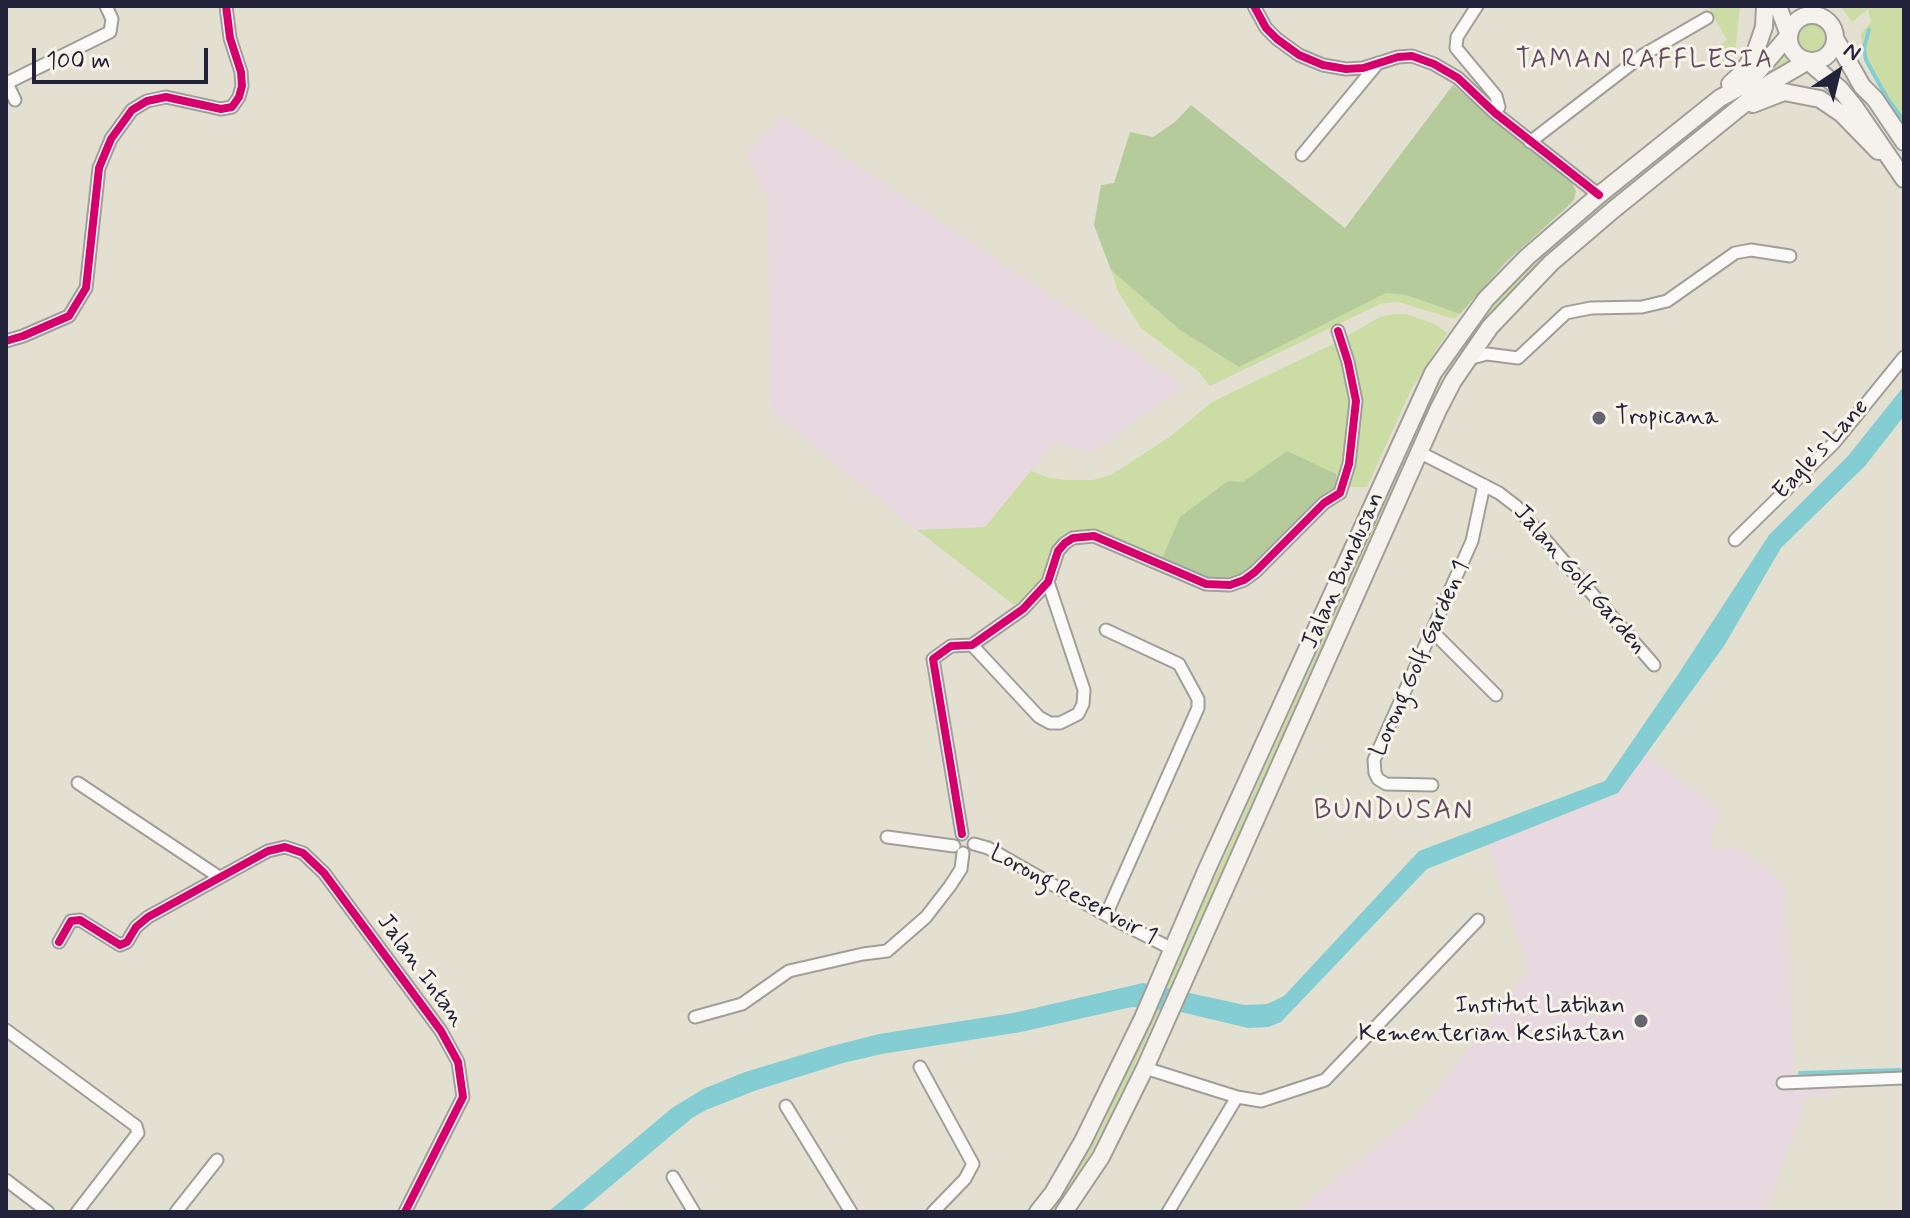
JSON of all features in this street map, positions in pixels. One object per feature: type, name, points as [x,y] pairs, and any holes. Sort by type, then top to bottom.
[{"type":"main road","points":[[1720,98],[1755,53],[1764,27],[1765,6]]},
{"type":"main road","points":[[1778,6],[1792,49],[1840,89],[1884,148],[1889,160]]},
{"type":"main road","points":[[1789,35],[1798,19],[1821,10]]},
{"type":"main road","points":[[1821,10],[1833,27],[1836,40],[1862,86],[1875,99]]},
{"type":"main road","points":[[1821,10],[1843,28],[1857,65],[1875,99],[1904,142]]},
{"type":"main road","name":"Jalan Bundusan","points":[[1038,1212],[1053,1193],[1083,1141],[1143,1018],[1433,373],[1486,299],[1527,257],[1720,98],[1744,85],[1789,35]]},
{"type":"main road","points":[[1808,61],[1826,57],[1836,40]]},
{"type":"main road","name":"Jalan Bundusan","points":[[1064,1212],[1101,1157],[1145,1068],[1438,410],[1467,359],[1490,327],[1551,263],[1770,83],[1808,61]]},
{"type":"main road","points":[[1727,117],[1784,92],[1820,99],[1842,114],[1904,179]]},
{"type":"street","points":[[15,100],[7,82],[110,32],[112,19],[106,6]]},
{"type":"street","points":[[6,341],[69,316],[86,288],[99,168],[111,139],[132,110],[147,101],[166,97],[221,109],[232,107],[239,97],[241,72],[230,38],[226,6]]},
{"type":"street","points":[[1254,6],[1266,28],[1277,39],[1299,55],[1323,65],[1363,68],[1412,56],[1434,64],[1458,78],[1495,113],[1599,195]]},
{"type":"street","points":[[1477,6],[1457,37],[1456,48],[1496,96],[1499,107],[1495,113]]},
{"type":"street","points":[[1530,142],[1643,55],[1707,18]]},
{"type":"street","points":[[1302,155],[1378,63]]},
{"type":"street","points":[[1467,359],[1498,354],[1518,358],[1566,313],[1591,308],[1642,307],[1667,301],[1735,253],[1751,250],[1790,256]]},
{"type":"street","points":[[1490,327],[1498,354]]},
{"type":"street","points":[[962,834],[933,659],[951,646],[972,645],[1023,609],[1048,582],[1058,551],[1065,543],[1080,536],[1094,536],[1206,584],[1230,585],[1255,572],[1324,503],[1340,493],[1349,464],[1356,401],[1338,331]]},
{"type":"street","name":"Eagle's Lane","points":[[1735,540],[1834,443],[1904,357]]},
{"type":"street","name":"Jalan Golf Garden","points":[[1419,452],[1484,485],[1516,506],[1654,665]]},
{"type":"street","name":"Lorong Golf Garden 1","points":[[1432,785],[1386,784],[1378,779],[1373,767],[1391,719],[1472,541],[1484,485]]},
{"type":"street","points":[[972,645],[1039,717],[1050,723],[1060,723],[1078,714],[1083,704],[1084,690],[1048,582]]},
{"type":"street","points":[[1106,630],[1179,664],[1198,699],[1198,708],[1106,915]]},
{"type":"street","points":[[1432,631],[1496,695]]},
{"type":"street","points":[[59,942],[71,921],[80,920],[120,945],[127,942],[136,927],[148,917],[219,877],[78,783]]},
{"type":"street","points":[[887,837],[959,849],[971,850],[974,844],[970,836],[962,834],[957,837],[959,849]]},
{"type":"street","name":"Lorong Reservoir 1","points":[[974,844],[988,848],[1172,949]]},
{"type":"street","name":"Jalan Intan","points":[[219,877],[268,851],[285,847],[303,853],[324,873],[441,1031],[458,1062],[463,1097],[405,1212]]},
{"type":"street","name":"Lorong Reservoir 1","points":[[695,1017],[742,1004],[789,971],[887,951],[926,917],[942,896],[961,869],[959,849]]},
{"type":"street","points":[[1145,1068],[1237,1097],[1261,1101],[1325,1080],[1478,920]]},
{"type":"street","points":[[6,1030],[136,1126],[138,1133],[77,1212]]},
{"type":"street","points":[[920,1067],[973,1164],[965,1179],[933,1212]]},
{"type":"street","points":[[1783,1083],[1904,1078]]},
{"type":"street","points":[[1168,1212],[1237,1097]]},
{"type":"street","points":[[786,1106],[851,1212]]},
{"type":"street","points":[[176,1212],[217,1160]]},
{"type":"street","points":[[673,1177],[694,1212]]},
{"type":"street","points":[[6,1180],[48,1212]]},
{"type":"shaded area","points":[[785,117],[1185,386],[1092,452],[1054,443],[985,527],[917,530],[770,410],[768,198],[746,155]]},
{"type":"shaded area","name":"Institut Latihan Kementerian Kesihatan","points":[[1646,754],[1723,812],[1712,827],[1713,849],[1738,848],[1777,876],[1784,887],[1795,1075],[1833,1073],[1834,1095],[1808,1096],[1765,1212],[1296,1212],[1420,1112],[1529,970],[1487,845],[1618,793]]},
{"type":"green space","points":[[1708,6],[1740,6],[1735,53],[1725,62],[1717,47],[1727,40]]},
{"type":"green space","points":[[1904,6],[1904,124],[1864,59],[1861,34],[1871,22],[1868,9],[1852,22],[1842,8]]},
{"type":"green space","points":[[1811,20],[1823,25],[1828,37],[1823,49],[1811,54],[1799,49],[1794,37],[1799,25]]},
{"type":"green space","points":[[1781,51],[1789,64],[1762,80],[1646,172],[1531,270],[1483,321],[1447,375],[1444,373],[1481,319],[1529,267],[1760,76]]},
{"type":"green space","points":[[1453,85],[1526,147],[1570,179],[1576,191],[1574,200],[1506,262],[1460,314],[1406,295],[1386,293],[1239,367],[1180,330],[1111,270],[1094,225],[1101,185],[1114,183],[1130,132],[1153,137],[1175,122],[1191,105],[1345,228]]},
{"type":"green space","points":[[1111,270],[1180,330],[1238,366],[1386,293],[1406,295],[1460,314],[1454,319],[1398,302],[1380,304],[1210,386],[1199,372],[1141,328],[1118,291]]},
{"type":"green space","points":[[1406,314],[1435,324],[1447,333],[1411,390],[1367,487],[1336,490],[1287,451],[1243,482],[1161,561],[1096,532],[1070,534],[1056,550],[1033,592],[1014,605],[917,530],[985,527],[1031,471],[1049,478],[1068,480],[1093,480],[1111,475],[1171,436],[1212,402],[1331,345],[1380,317]]},
{"type":"green space","points":[[1441,379],[1444,381],[1127,1082],[1085,1165],[1054,1212],[1050,1212],[1100,1131]]},
{"type":"green space","points":[[1287,451],[1336,474],[1336,490],[1320,499],[1252,569],[1240,577],[1218,582],[1161,561],[1180,517],[1228,481],[1243,482]]},
{"type":"water","points":[[1904,386],[1904,416],[1865,466],[1781,548],[1724,646],[1618,793],[1427,869],[1281,1022],[1269,1027],[1248,1028],[1181,1012],[1132,1007],[1021,1032],[843,1063],[706,1110],[692,1118],[580,1212],[548,1212],[672,1108],[703,1089],[745,1072],[828,1047],[879,1034],[1013,1013],[1143,983],[1245,1005],[1267,1004],[1284,996],[1419,851],[1605,781],[1769,535],[1848,456]]},
{"type":"waterway","points":[[1869,30],[1864,48],[1866,60],[1904,121]]},
{"type":"waterway","points":[[1800,1073],[1900,1070]]},
{"type":"cycle path","points":[[6,341],[69,316],[86,288],[99,168],[111,139],[132,110],[147,101],[166,97],[221,109],[232,107],[239,97],[241,72],[230,38],[226,6]]},
{"type":"cycle path","points":[[1254,6],[1266,28],[1277,39],[1299,55],[1323,65],[1363,68],[1412,56],[1434,64],[1458,78],[1495,113],[1599,195]]},
{"type":"cycle path","points":[[962,834],[933,659],[951,646],[972,645],[1023,609],[1048,582],[1058,551],[1073,538],[1094,536],[1206,584],[1230,585],[1255,572],[1324,503],[1340,493],[1349,464],[1356,401],[1338,331]]},
{"type":"cycle path","points":[[59,942],[71,921],[80,920],[120,945],[127,942],[136,927],[148,917],[268,851],[285,847],[303,853],[324,873],[441,1031],[458,1062],[463,1097],[405,1212]]},
{"type":"place","name":"Tropicana","points":[[1599,418]]},
{"type":"place","name":"Institut Latihan Kementerian Kesihatan","points":[[1641,1021]]},
{"type":"district","name":"TAMAN RAFFLESIA","points":[[1645,62]]},
{"type":"district","name":"BUNDUSAN","points":[[1394,812]]}]
